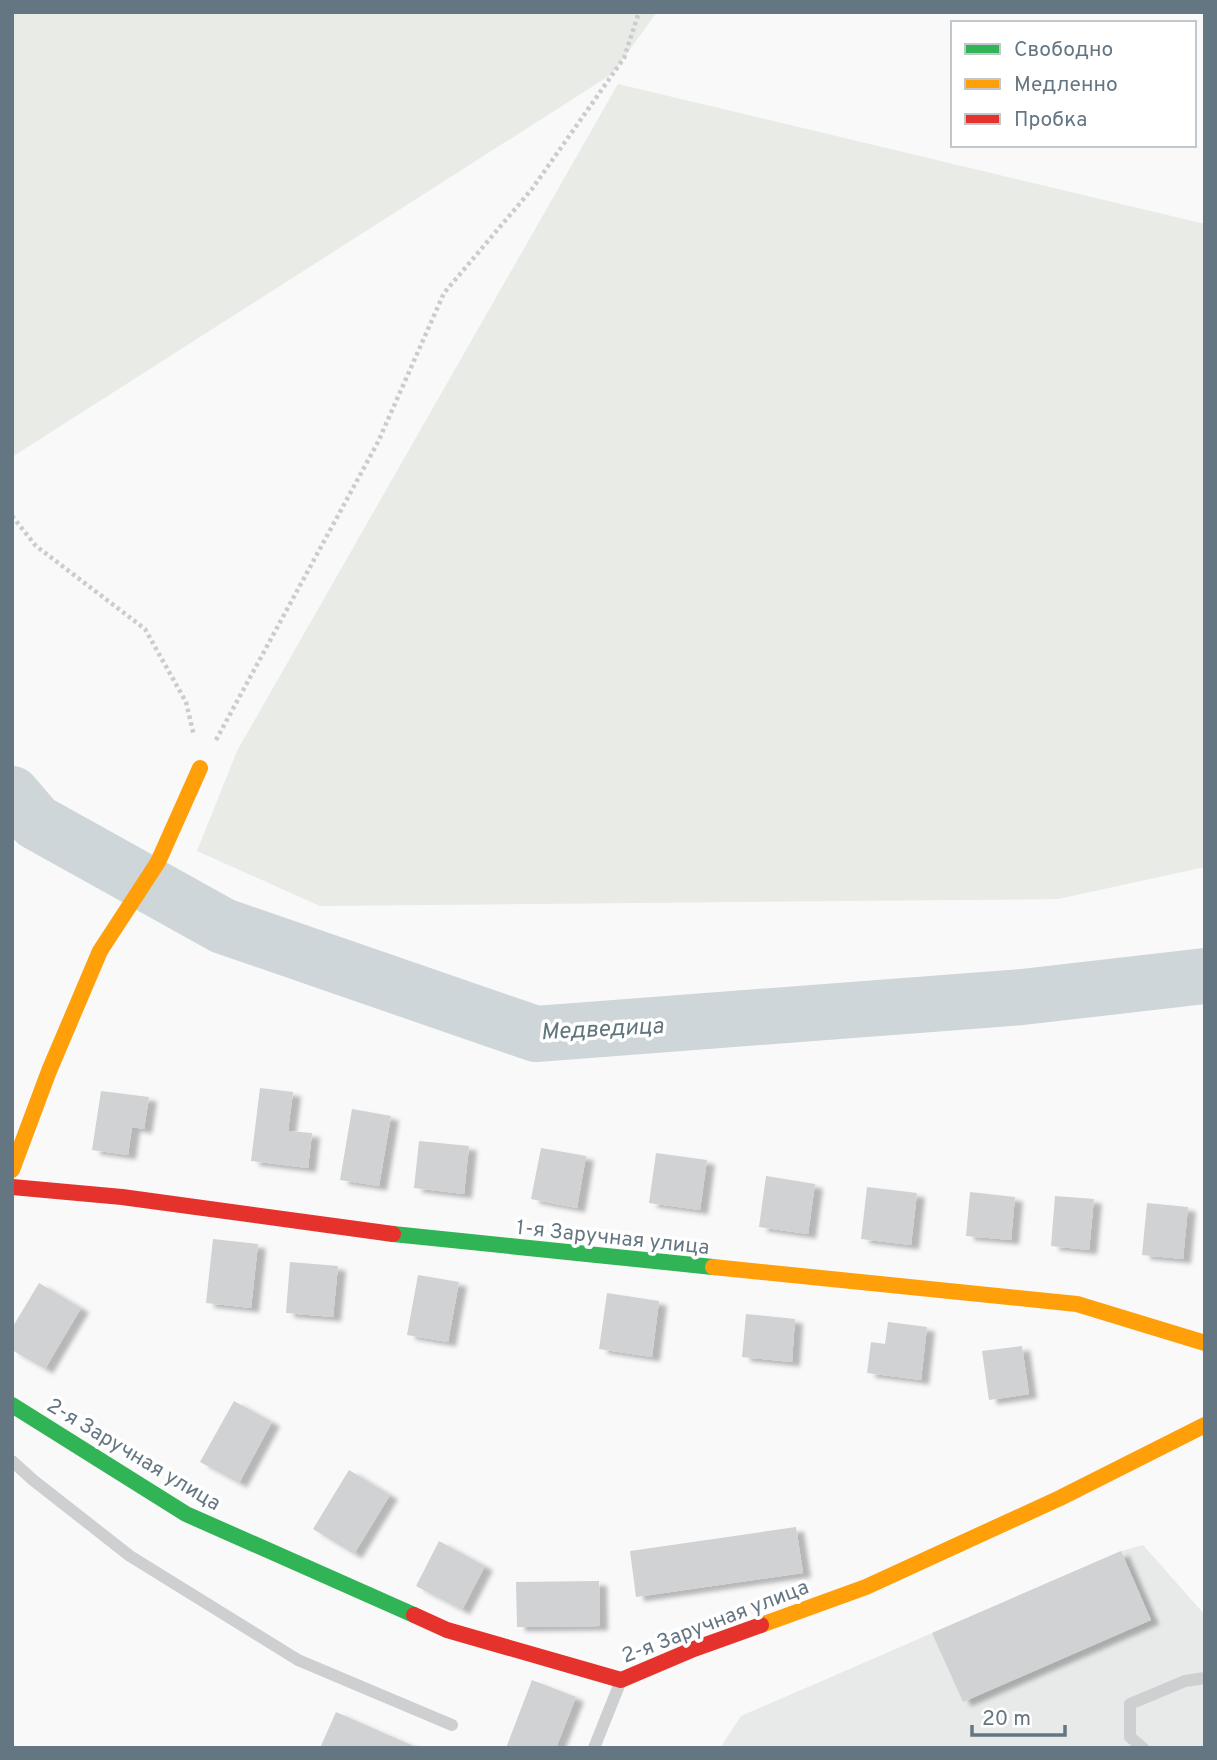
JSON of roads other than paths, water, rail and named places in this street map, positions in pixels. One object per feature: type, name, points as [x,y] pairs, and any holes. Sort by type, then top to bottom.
[{"type":"street","points":[[12,1170],[49,1070],[100,951],[158,862],[201,768]]},
{"type":"street","name":"1-я Заручная улица","points":[[12,1187],[122,1197],[432,1239],[1077,1304],[1205,1343]]},
{"type":"street","name":"2-я Заручная улица","points":[[12,1405],[186,1514],[447,1630],[621,1680],[694,1649],[866,1587],[1060,1498],[1205,1425]]},
{"type":"lane","points":[[12,1461],[130,1556],[298,1660],[452,1725]]},
{"type":"lane","points":[[1143,1748],[1130,1737],[1130,1704],[1185,1681],[1205,1678]]},
{"type":"lane","points":[[594,1748],[621,1680]]},
{"type":"waterway","name":"Медведица","points":[[12,794],[36,822],[223,926],[536,1034],[1022,997],[1205,976]]}]
